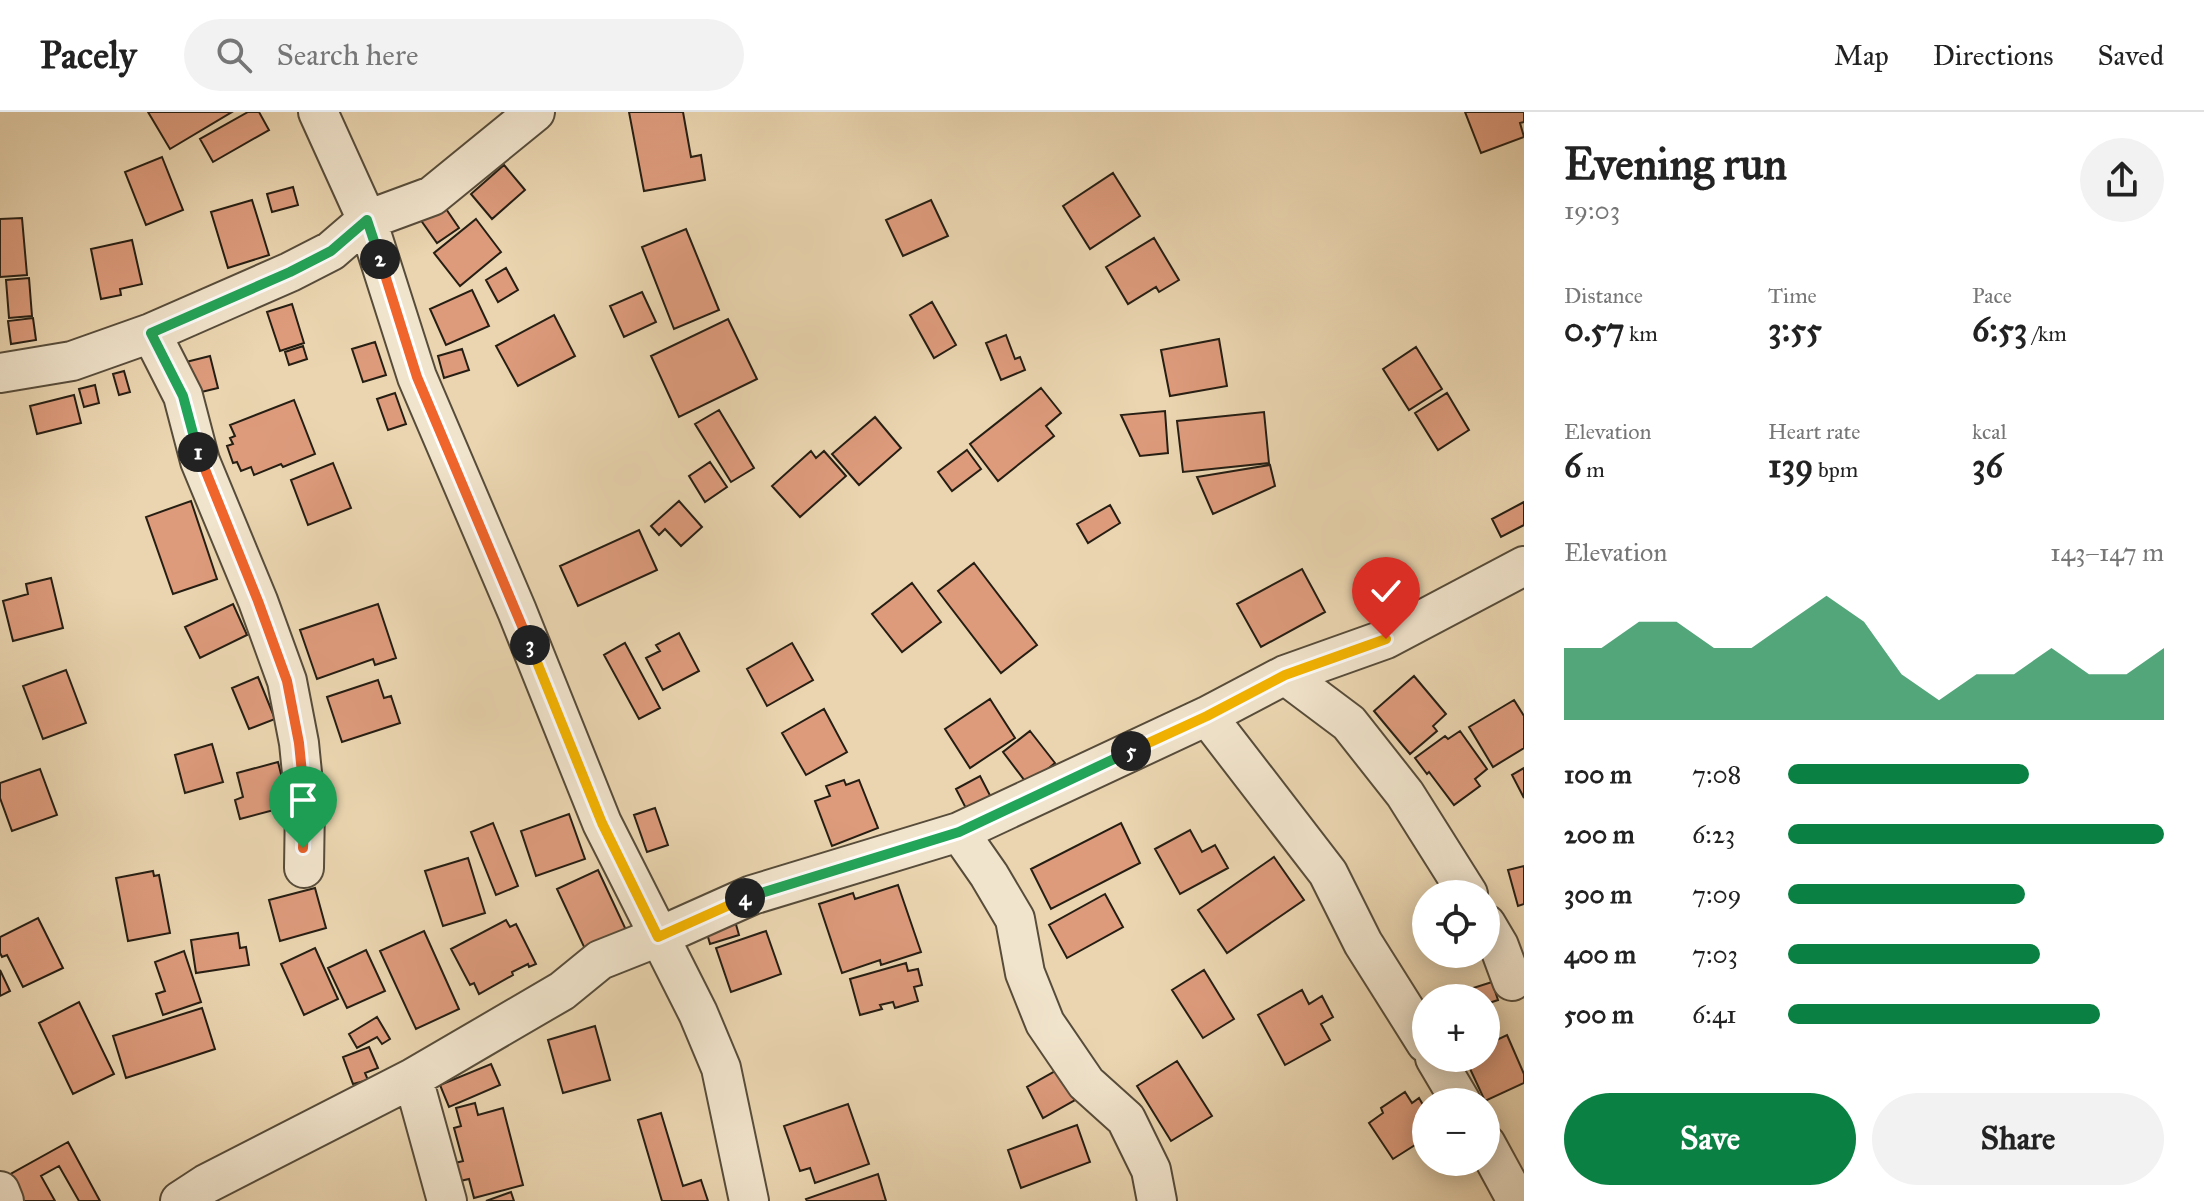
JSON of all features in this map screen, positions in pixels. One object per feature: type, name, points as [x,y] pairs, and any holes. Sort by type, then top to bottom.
[{"type":"street","points":[[318,112],[367,220],[417,377],[517,611],[602,823],[698,1013],[721,1068],[749,1201]]},
{"type":"street","points":[[0,373],[72,361],[151,333],[290,272],[331,251],[367,220],[432,196],[535,112]]},
{"type":"street","points":[[151,333],[183,396],[200,461],[258,601],[287,681],[299,743],[305,803],[304,868]]},
{"type":"street","points":[[180,1201],[206,1184],[413,1078],[562,991],[600,960],[752,895],[959,832],[1207,716],[1285,675],[1386,639],[1524,566]]},
{"type":"street","points":[[1285,675],[1349,723],[1405,794],[1459,880]]},
{"type":"street","points":[[1207,716],[1328,873],[1363,943],[1412,1021]]},
{"type":"street","points":[[959,832],[1015,919],[1025,973],[1045,1023],[1086,1083],[1126,1119],[1151,1170],[1157,1201]]},
{"type":"street","points":[[1500,949],[1512,981]]},
{"type":"street","points":[[413,1078],[447,1201]]},
{"type":"street","points":[[1500,1170],[1517,1201]]},
{"type":"street","points":[[0,1191],[4,1201]]},
{"type":"building","points":[[148,112],[232,112],[170,149]]},
{"type":"building","points":[[248,112],[259,112],[269,130],[213,162],[200,139]]},
{"type":"building","points":[[629,112],[683,112],[691,157],[701,155],[705,180],[644,191]]},
{"type":"building","points":[[1465,112],[1524,112],[1524,122],[1520,123],[1524,137],[1481,153]]},
{"type":"building","points":[[162,157],[183,210],[146,225],[125,172]]},
{"type":"building","points":[[504,165],[525,190],[492,219],[471,194]]},
{"type":"building","points":[[1113,173],[1140,216],[1090,249],[1063,206]]},
{"type":"building","points":[[293,187],[298,205],[272,212],[267,194]]},
{"type":"building","points":[[252,200],[269,255],[228,268],[211,212]]},
{"type":"building","points":[[931,200],[948,236],[903,256],[886,220]]},
{"type":"building","points":[[442,203],[459,228],[437,243],[420,219]]},
{"type":"building","points":[[22,218],[27,275],[0,277],[0,219]]},
{"type":"building","points":[[476,219],[501,252],[460,286],[434,253]]},
{"type":"building","points":[[686,229],[719,310],[674,329],[642,247]]},
{"type":"building","points":[[1154,238],[1179,280],[1159,292],[1156,287],[1128,304],[1106,267]]},
{"type":"building","points":[[132,240],[142,284],[120,289],[121,295],[101,299],[91,249]]},
{"type":"building","points":[[506,268],[518,290],[498,302],[486,280]]},
{"type":"building","points":[[29,278],[32,316],[9,318],[6,280]]},
{"type":"building","points":[[472,290],[489,326],[446,345],[430,309]]},
{"type":"building","points":[[642,292],[656,322],[624,337],[610,306]]},
{"type":"building","points":[[932,302],[956,345],[934,358],[910,315]]},
{"type":"building","points":[[292,304],[304,343],[280,351],[267,312]]},
{"type":"building","points":[[554,315],[575,356],[518,386],[496,346]]},
{"type":"building","points":[[33,318],[36,340],[11,344],[8,321]]},
{"type":"building","points":[[728,319],[757,379],[679,417],[651,356]]},
{"type":"building","points":[[1006,335],[1015,359],[1020,357],[1025,370],[1001,380],[986,343]]},
{"type":"building","points":[[1219,339],[1227,386],[1170,396],[1161,350]]},
{"type":"building","points":[[375,342],[386,375],[363,382],[352,349]]},
{"type":"building","points":[[303,346],[307,359],[289,365],[285,352]]},
{"type":"building","points":[[1416,347],[1442,389],[1409,410],[1383,369]]},
{"type":"building","points":[[462,349],[469,370],[444,378],[438,356]]},
{"type":"building","points":[[210,356],[218,388],[193,394],[186,362]]},
{"type":"building","points":[[124,371],[130,392],[119,395],[113,374]]},
{"type":"building","points":[[95,385],[99,403],[84,407],[79,389]]},
{"type":"building","points":[[1041,388],[1061,413],[1046,426],[1054,436],[998,481],[970,444]]},
{"type":"building","points":[[395,393],[406,424],[388,430],[377,399]]},
{"type":"building","points":[[1447,393],[1469,430],[1438,450],[1415,413]]},
{"type":"building","points":[[74,395],[81,423],[37,434],[30,406]]},
{"type":"building","points":[[294,400],[315,454],[254,475],[251,467],[241,471],[237,462],[233,463],[227,446],[233,444],[230,438],[235,436],[230,425]]},
{"type":"building","points":[[719,410],[754,468],[731,482],[695,424]]},
{"type":"building","points":[[1165,411],[1168,453],[1140,456],[1121,415]]},
{"type":"building","points":[[1264,412],[1269,463],[1183,472],[1177,421]]},
{"type":"building","points":[[875,417],[901,448],[859,485],[832,454]]},
{"type":"building","points":[[967,450],[981,469],[952,491],[938,472]]},
{"type":"building","points":[[811,451],[816,458],[824,451],[846,476],[800,517],[772,486]]},
{"type":"building","points":[[710,462],[727,487],[705,502],[689,476]]},
{"type":"building","points":[[333,463],[351,508],[308,525],[291,480]]},
{"type":"building","points":[[1270,465],[1275,486],[1213,514],[1197,477]]},
{"type":"building","points":[[191,501],[217,579],[173,594],[146,517]]},
{"type":"building","points":[[679,501],[702,527],[681,546],[665,529],[659,535],[651,526]]},
{"type":"building","points":[[1524,502],[1524,525],[1501,537],[1492,519]]},
{"type":"building","points":[[1110,505],[1120,523],[1088,543],[1077,524]]},
{"type":"building","points":[[639,530],[657,570],[578,606],[560,566]]},
{"type":"building","points":[[974,563],[1037,645],[1001,673],[938,591]]},
{"type":"building","points":[[1302,569],[1325,612],[1261,647],[1237,604]]},
{"type":"building","points":[[51,578],[63,628],[13,641],[3,601],[28,594],[26,584]]},
{"type":"building","points":[[912,583],[941,622],[902,652],[872,614]]},
{"type":"building","points":[[233,604],[247,635],[200,658],[185,627]]},
{"type":"building","points":[[378,604],[396,658],[375,665],[373,659],[317,679],[300,630]]},
{"type":"building","points":[[679,633],[699,671],[663,690],[646,658],[660,651],[656,645]]},
{"type":"building","points":[[625,643],[660,708],[639,719],[604,655]]},
{"type":"building","points":[[792,643],[813,680],[767,706],[747,669]]},
{"type":"building","points":[[66,670],[86,723],[43,739],[23,686]]},
{"type":"building","points":[[1414,676],[1446,714],[1433,726],[1437,731],[1410,754],[1374,711]]},
{"type":"building","points":[[258,677],[275,719],[249,729],[232,688]]},
{"type":"building","points":[[378,680],[384,698],[391,696],[400,723],[342,742],[327,697]]},
{"type":"building","points":[[990,699],[1015,738],[970,768],[945,729]]},
{"type":"building","points":[[1514,700],[1524,716],[1524,748],[1493,767],[1469,727]]},
{"type":"building","points":[[824,709],[847,752],[806,775],[782,733]]},
{"type":"building","points":[[1030,731],[1055,763],[1028,785],[1003,752]]},
{"type":"building","points":[[1460,731],[1487,769],[1475,779],[1480,786],[1454,805],[1415,758],[1445,736],[1448,739]]},
{"type":"building","points":[[212,744],[223,782],[185,793],[175,755]]},
{"type":"building","points":[[278,762],[289,806],[240,819],[235,800],[243,797],[237,773]]},
{"type":"building","points":[[1524,768],[1524,798],[1512,775]]},
{"type":"building","points":[[40,769],[57,815],[12,831],[0,798],[0,783]]},
{"type":"building","points":[[980,776],[996,807],[972,820],[956,789]]},
{"type":"building","points":[[844,780],[846,785],[859,780],[878,828],[832,846],[815,801],[830,796],[826,786]]},
{"type":"building","points":[[655,808],[668,845],[647,852],[634,815]]},
{"type":"building","points":[[569,814],[585,859],[536,876],[521,831]]},
{"type":"building","points":[[493,823],[518,886],[496,895],[471,832]]},
{"type":"building","points":[[1121,823],[1140,863],[1051,909],[1031,869]]},
{"type":"building","points":[[1190,830],[1202,852],[1215,845],[1228,868],[1180,894],[1155,849]]},
{"type":"building","points":[[1274,857],[1304,900],[1227,953],[1198,910]]},
{"type":"building","points":[[468,858],[485,913],[443,926],[425,871]]},
{"type":"building","points":[[1524,866],[1524,904],[1518,906],[1508,870]]},
{"type":"building","points":[[598,870],[626,930],[585,949],[557,889]]},
{"type":"building","points":[[153,871],[154,876],[159,875],[170,933],[128,941],[116,878]]},
{"type":"building","points":[[898,885],[921,952],[881,965],[880,960],[842,973],[819,904],[853,893],[855,899]]},
{"type":"building","points":[[315,888],[326,928],[280,941],[269,900]]},
{"type":"building","points":[[1105,894],[1123,927],[1067,958],[1049,925]]},
{"type":"building","points":[[38,918],[63,968],[23,987],[7,955],[2,957],[0,953],[0,937]]},
{"type":"building","points":[[506,920],[510,927],[516,924],[536,964],[529,967],[528,964],[512,972],[513,975],[479,994],[474,983],[470,985],[451,949]]},
{"type":"building","points":[[735,921],[739,935],[710,944],[706,930]]},
{"type":"building","points":[[424,931],[459,1009],[416,1029],[380,951]]},
{"type":"building","points":[[766,931],[781,974],[731,992],[716,948]]},
{"type":"building","points":[[238,933],[240,948],[246,947],[249,965],[196,973],[191,940]]},
{"type":"building","points":[[315,948],[338,999],[304,1015],[281,964]]},
{"type":"building","points":[[366,950],[385,991],[347,1008],[328,968]]},
{"type":"building","points":[[184,951],[201,1002],[163,1015],[156,994],[165,991],[155,962]]},
{"type":"building","points":[[906,963],[908,971],[918,969],[922,985],[914,987],[918,1001],[895,1008],[893,1002],[880,1005],[882,1009],[860,1015],[850,979]]},
{"type":"building","points":[[0,970],[10,991],[0,996]]},
{"type":"building","points":[[1204,970],[1234,1019],[1203,1038],[1172,990]]},
{"type":"building","points":[[1302,990],[1309,1004],[1322,996],[1333,1017],[1321,1024],[1330,1040],[1285,1065],[1258,1015]]},
{"type":"building","points":[[79,1002],[114,1074],[73,1094],[39,1023]]},
{"type":"building","points":[[202,1008],[215,1049],[126,1078],[113,1036]]},
{"type":"building","points":[[377,1017],[390,1039],[382,1044],[377,1037],[357,1048],[349,1034]]},
{"type":"building","points":[[595,1026],[610,1080],[563,1093],[548,1040]]},
{"type":"building","points":[[1507,1035],[1524,1074],[1524,1083],[1500,1094],[1500,1088],[1479,1088],[1472,1072],[1500,1072],[1500,1038]]},
{"type":"building","points":[[369,1047],[378,1068],[365,1073],[368,1080],[353,1084],[343,1057]]},
{"type":"building","points":[[1177,1061],[1212,1116],[1171,1141],[1137,1086]]},
{"type":"building","points":[[491,1064],[500,1085],[449,1107],[440,1085]]},
{"type":"building","points":[[1059,1069],[1075,1100],[1043,1118],[1027,1087]]},
{"type":"building","points":[[1405,1092],[1412,1103],[1412,1147],[1393,1159],[1369,1123],[1383,1113],[1381,1108]]},
{"type":"building","points":[[475,1103],[478,1115],[503,1108],[523,1185],[474,1198],[469,1179],[460,1181],[455,1163],[463,1161],[454,1128],[461,1126],[456,1108]]},
{"type":"building","points":[[848,1104],[869,1164],[815,1183],[810,1168],[800,1171],[784,1126]]},
{"type":"building","points":[[661,1113],[683,1186],[701,1180],[708,1201],[662,1201],[638,1120]]},
{"type":"building","points":[[1077,1125],[1090,1162],[1021,1188],[1008,1150]]},
{"type":"building","points":[[68,1142],[100,1201],[79,1201],[59,1166],[41,1176],[55,1201],[20,1201],[7,1176]]},
{"type":"building","points":[[878,1174],[886,1201],[806,1199]]},
{"type":"building","points":[[511,1192],[514,1201],[486,1201]]},
{"type":"route","points":[[303,848],[305,803],[299,743],[287,681],[258,601],[200,461],[183,396],[151,333],[331,251],[367,220],[417,377],[517,611],[602,823],[658,937],[752,895],[959,832],[1207,716],[1285,675],[1386,639]]}]
